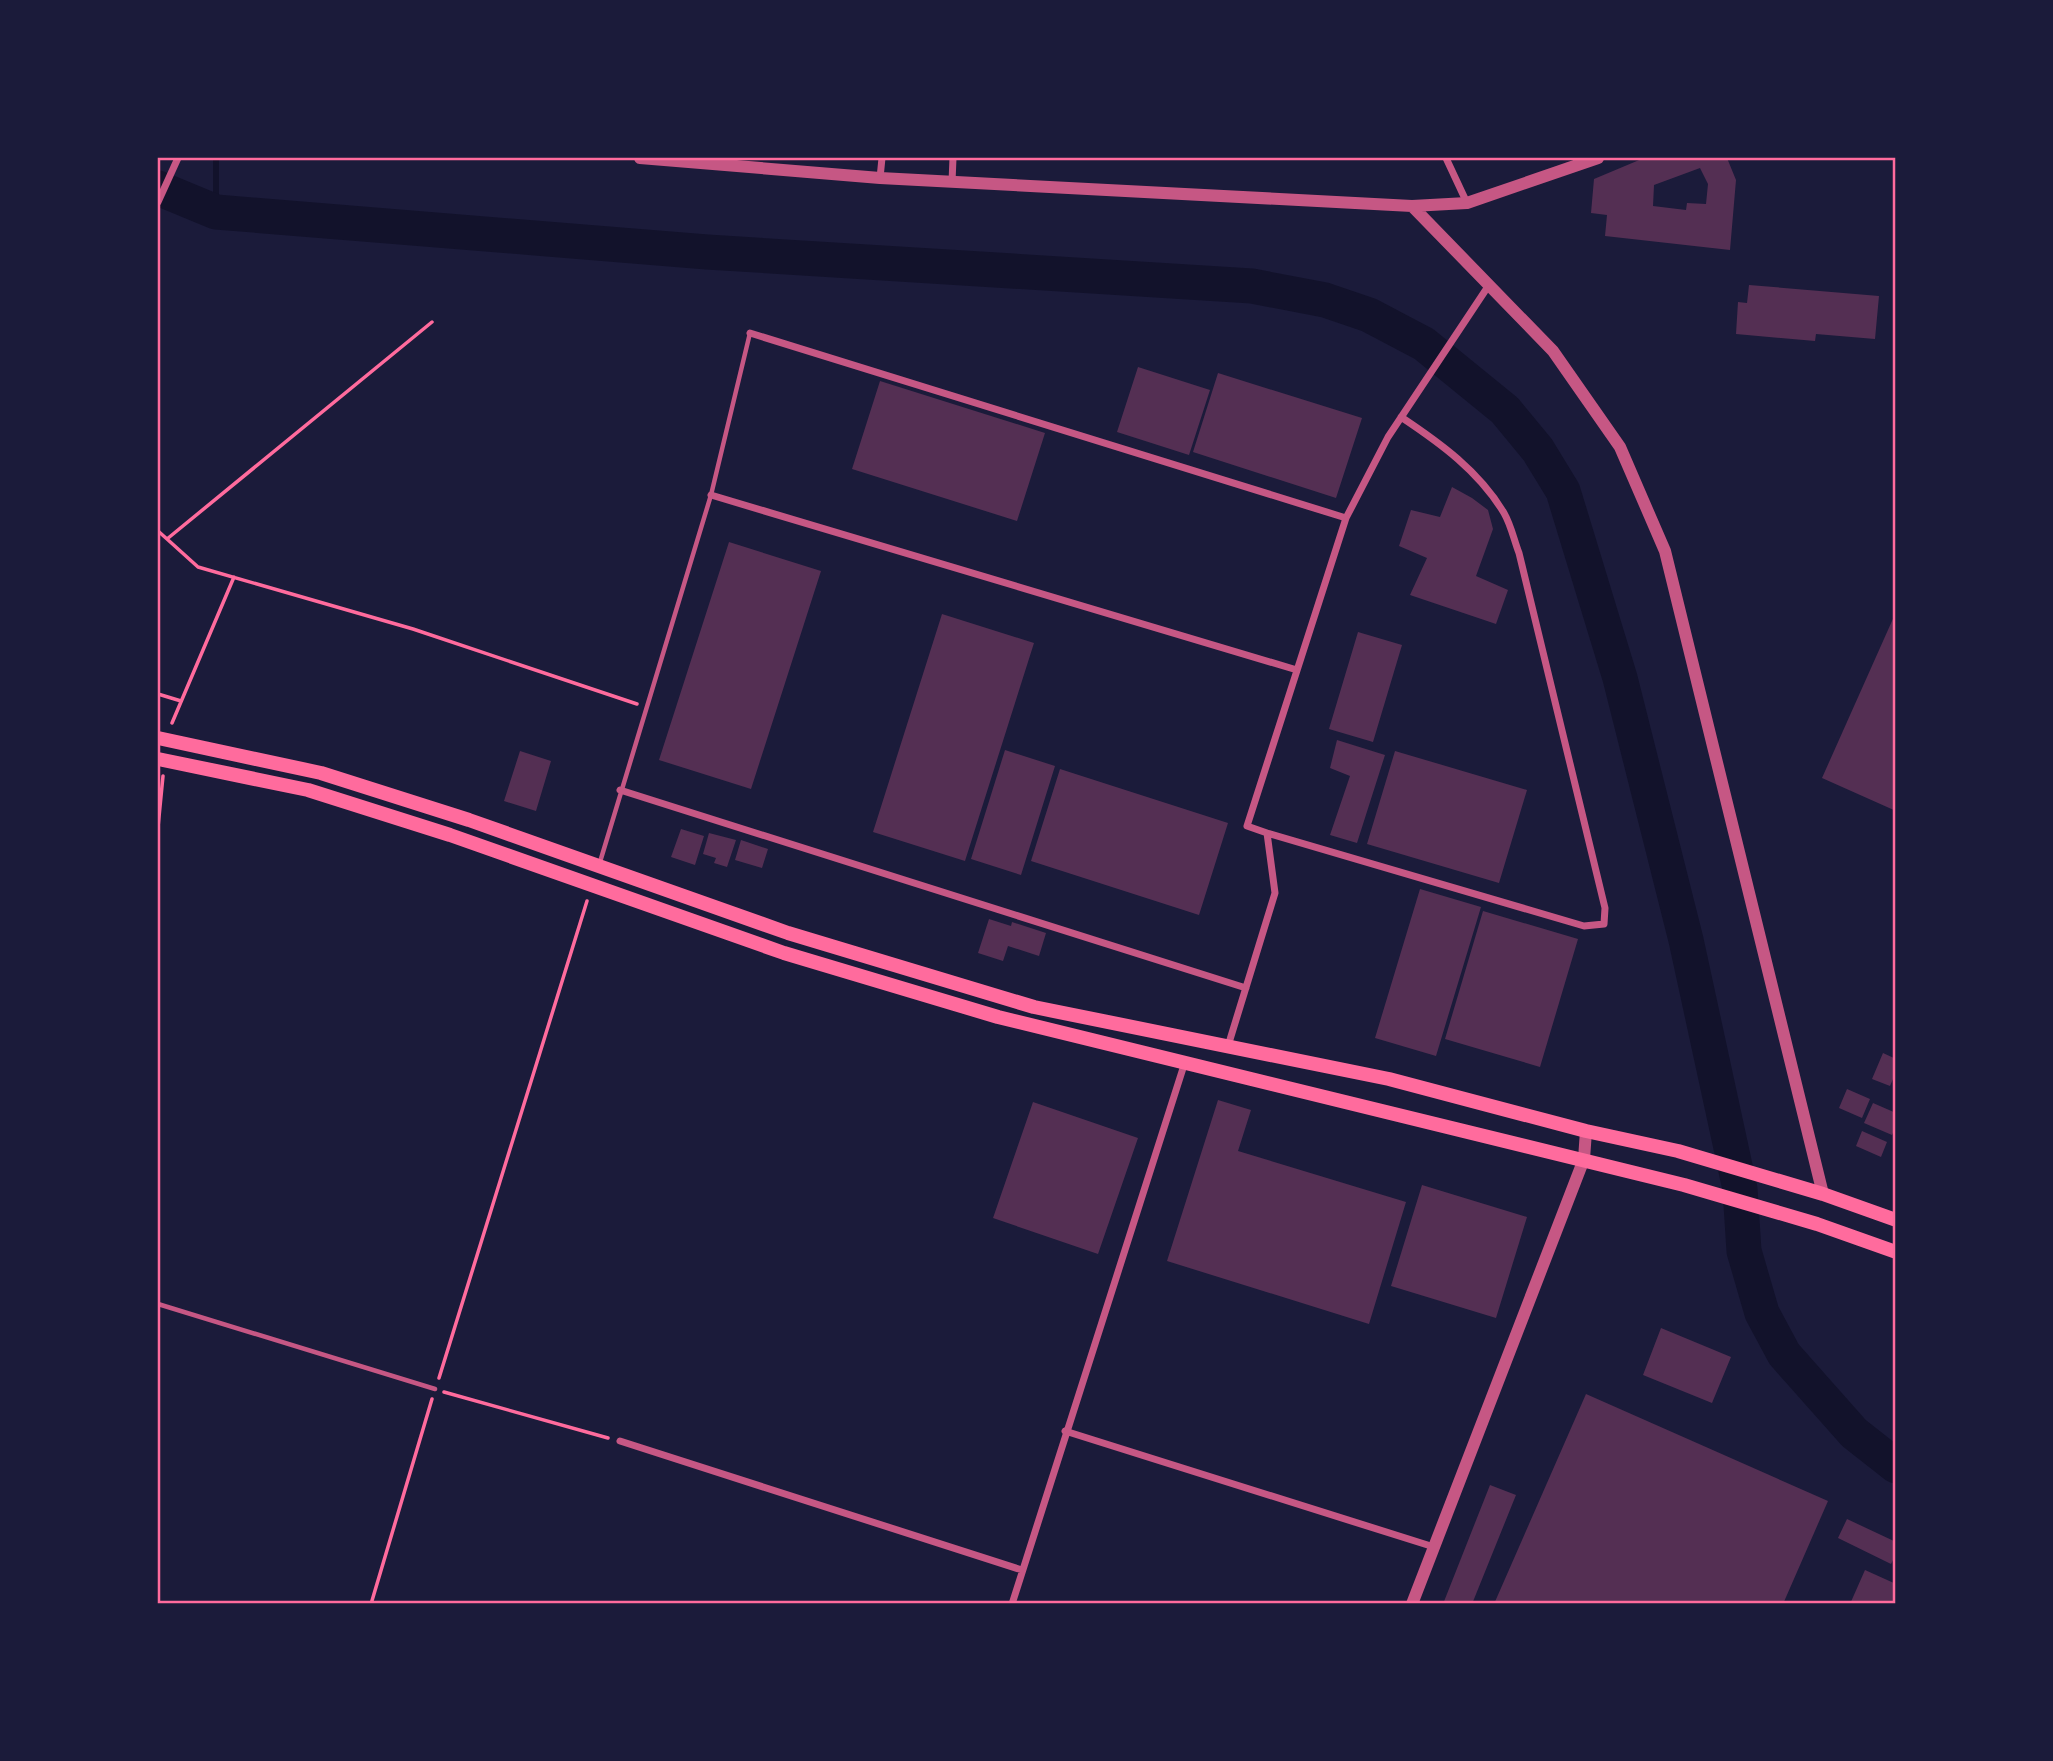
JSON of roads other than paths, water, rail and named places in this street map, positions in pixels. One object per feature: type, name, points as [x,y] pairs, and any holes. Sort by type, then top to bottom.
[{"type":"main road","points":[[161,739],[321,773],[469,820],[788,933],[1034,1007],[1389,1080],[1586,1131],[1678,1151],[1816,1192],[1895,1220]]},
{"type":"main road","points":[[161,760],[309,790],[450,835],[784,953],[998,1017],[1684,1185],[1817,1224],[1895,1252]]},
{"type":"street","points":[[158,202],[178,158]]},
{"type":"street","points":[[640,158],[880,178],[1412,206],[1467,202],[1598,158]]},
{"type":"street","points":[[880,178],[882,158]]},
{"type":"street","points":[[952,182],[953,158]]},
{"type":"street","points":[[1446,158],[1467,202]]},
{"type":"street","points":[[1412,206],[1553,351],[1620,447],[1665,551],[1816,1192]]},
{"type":"street","points":[[1401,417],[1448,450],[1473,472],[1504,514],[1519,554],[1599,882],[1605,908],[1604,924],[1584,926],[1247,825],[1346,518],[1374,461],[1401,417],[1489,285]]},
{"type":"street","points":[[750,333],[1346,518]]},
{"type":"street","points":[[711,495],[1297,670]]},
{"type":"street","points":[[620,790],[1246,988]]},
{"type":"street","points":[[1228,1046],[1275,893],[1267,833]]},
{"type":"street","points":[[1012,1604],[1185,1061]]},
{"type":"street","points":[[1412,1604],[1584,1159],[1586,1131]]},
{"type":"street","points":[[1065,1431],[1434,1547]]},
{"type":"street","points":[[620,1441],[1022,1570]]},
{"type":"lane","points":[[598,866],[711,495],[750,333]]},
{"type":"lane","points":[[158,1304],[435,1390]]},
{"type":"waterway","points":[[216,158],[216,212]]},
{"type":"waterway","points":[[158,188],[216,212],[707,252],[1252,286],[1325,300],[1369,315],[1424,344],[1505,410],[1538,450],[1563,491],[1620,678],[1686,940],[1740,1189],[1744,1251],[1762,1313],[1784,1354],[1854,1433],[1896,1466]]}]
